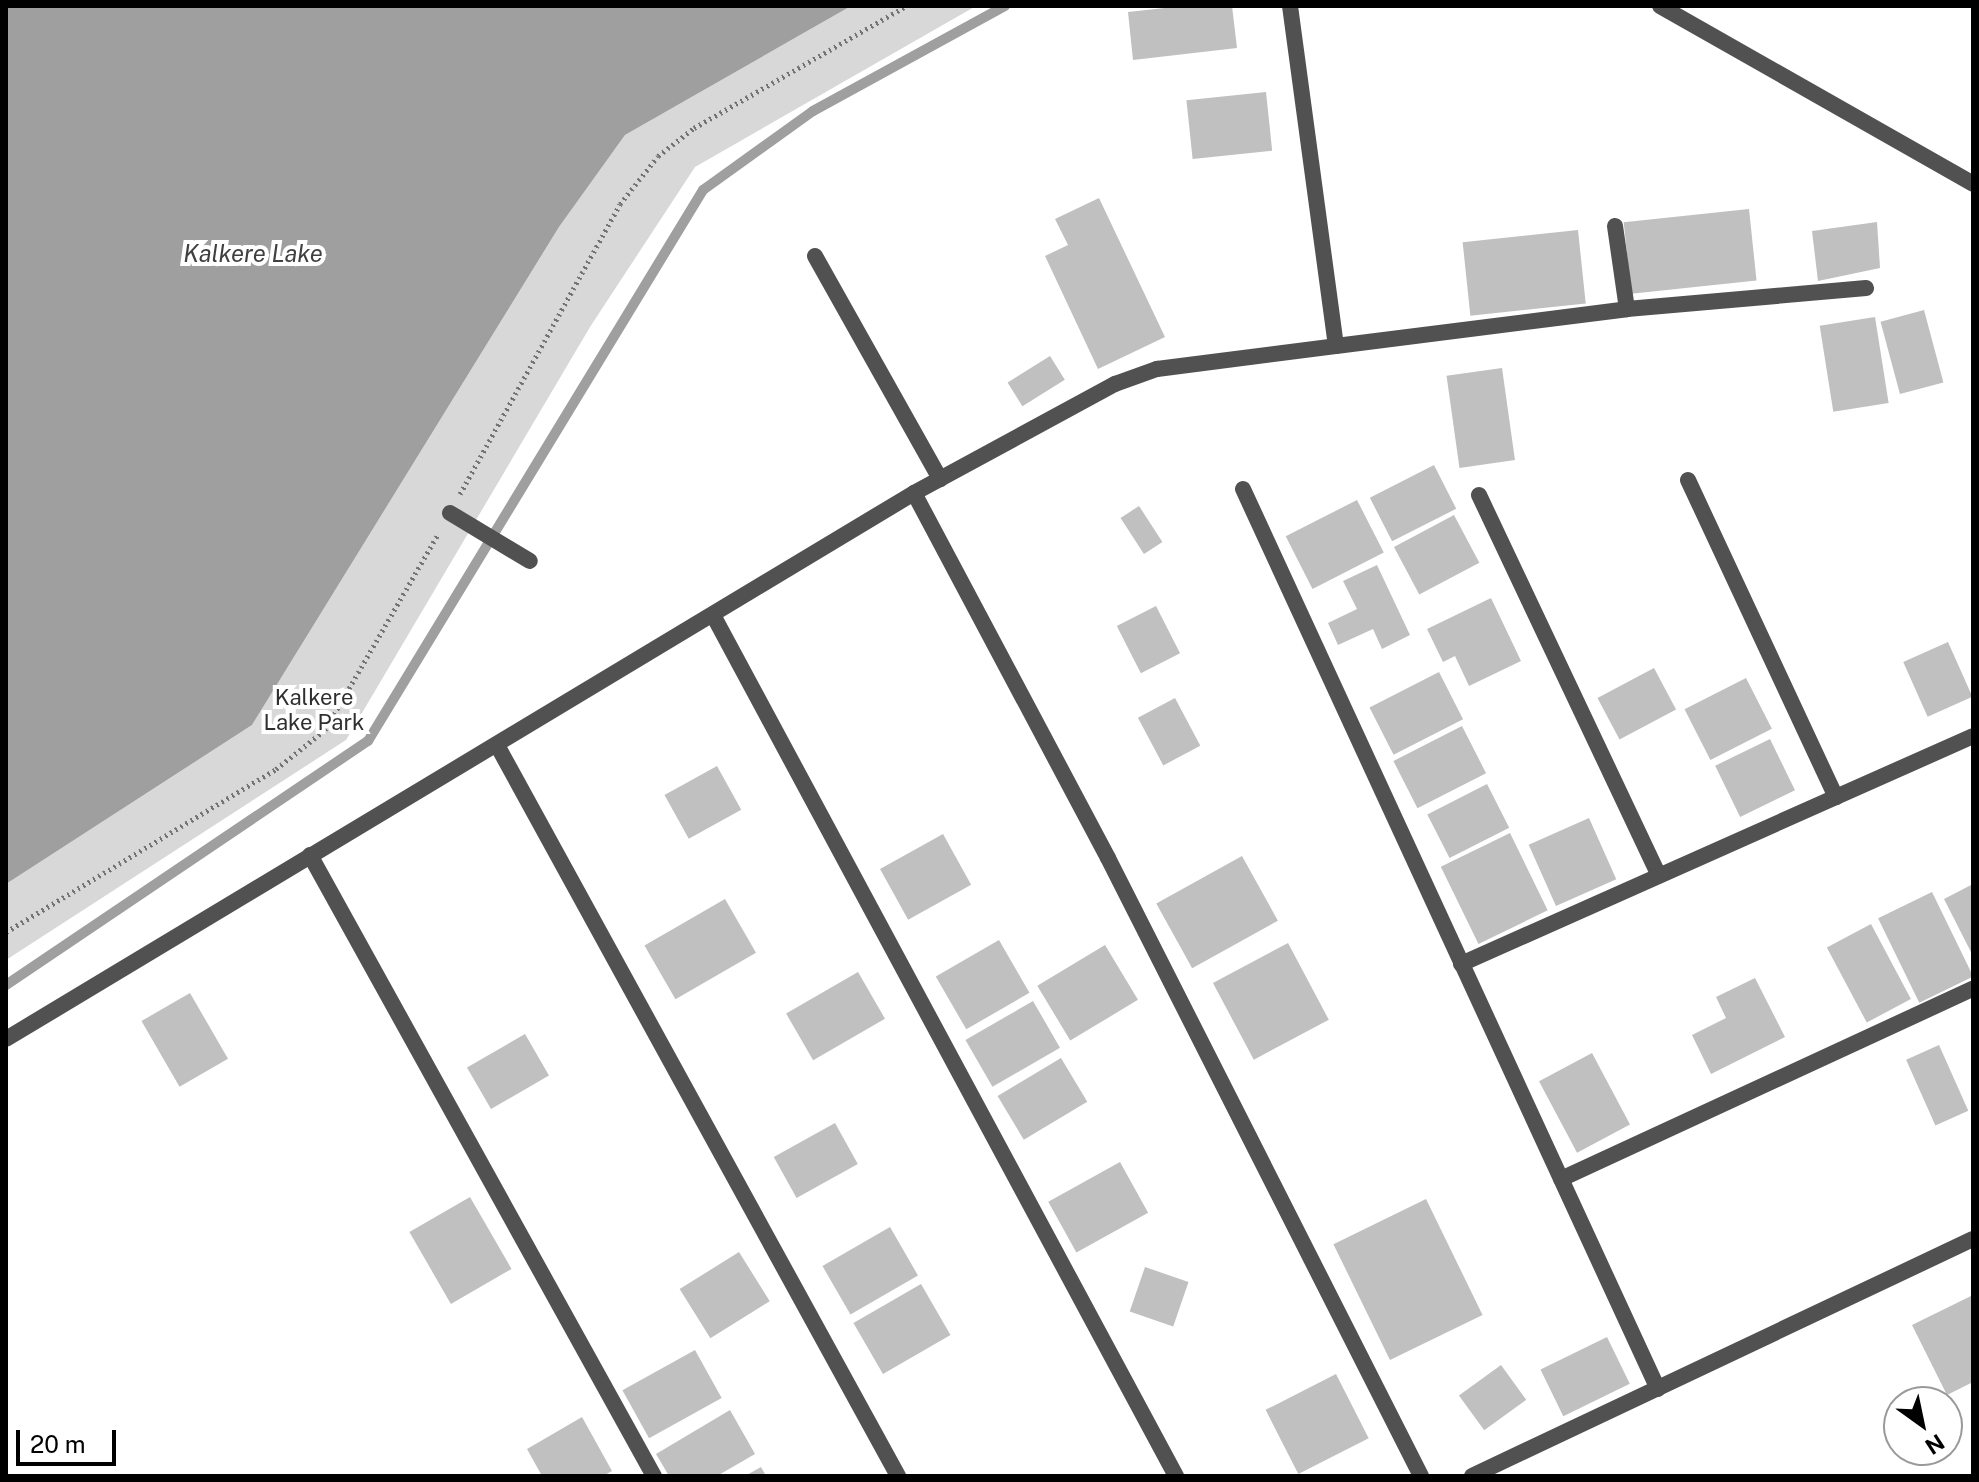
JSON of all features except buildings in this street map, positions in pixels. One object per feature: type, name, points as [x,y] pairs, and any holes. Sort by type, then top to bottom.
[{"type":"street","points":[[1290,6],[1336,346]]},
{"type":"street","points":[[1660,6],[1973,184]]},
{"type":"street","points":[[1615,226],[1627,309]]},
{"type":"street","points":[[815,256],[940,479]]},
{"type":"street","points":[[6,1039],[914,493],[1115,384],[1157,369],[1336,346],[1627,309],[1866,288]]},
{"type":"street","points":[[1688,480],[1836,797]]},
{"type":"street","points":[[1243,489],[1658,1389]]},
{"type":"street","points":[[914,493],[1108,858],[1421,1476]]},
{"type":"street","points":[[1479,495],[1659,876]]},
{"type":"street","points":[[450,513],[530,561]]},
{"type":"street","points":[[713,615],[1176,1476]]},
{"type":"street","points":[[1461,964],[1973,736]]},
{"type":"street","points":[[497,745],[898,1476]]},
{"type":"street","points":[[310,855],[654,1476]]},
{"type":"street","points":[[1561,1179],[1973,989]]},
{"type":"street","points":[[1472,1476],[1973,1239]]},
{"type":"path","points":[[6,932],[276,769],[325,730],[450,513],[620,204],[658,156],[694,128],[906,6]]},
{"type":"green space","name":"Kalkere Lake Park","points":[[851,6],[976,6],[695,167],[590,327],[346,740],[6,960],[6,884],[252,725],[559,227],[625,135]]},
{"type":"water","name":"Kalkere Lake","points":[[6,6],[851,6],[625,135],[559,227],[252,725],[6,884]]},
{"type":"waterway","points":[[6,985],[368,741],[703,190],[813,111],[1005,6]]}]
